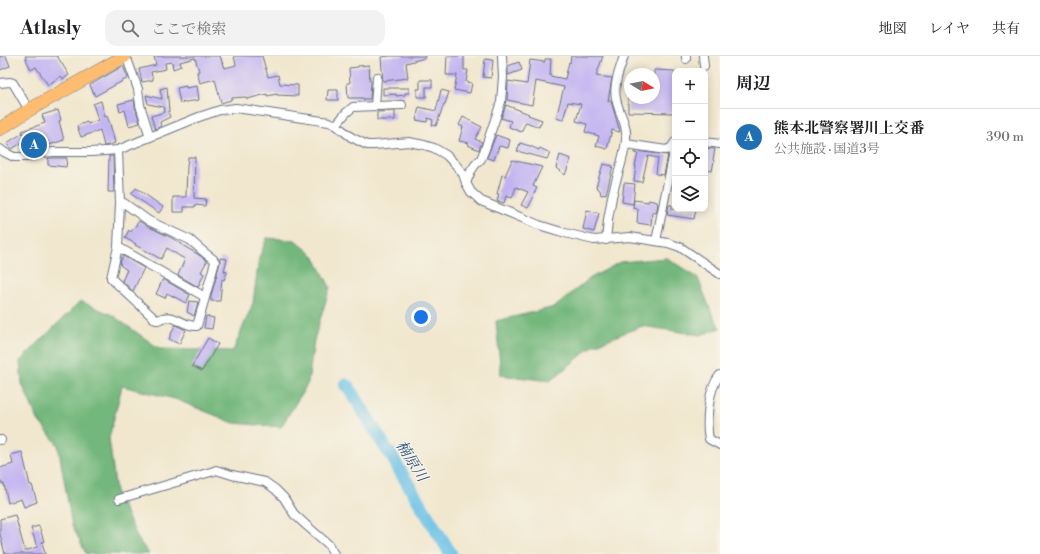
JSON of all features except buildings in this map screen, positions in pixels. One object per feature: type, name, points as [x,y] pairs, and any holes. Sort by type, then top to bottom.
[{"type":"highway","points":[[0,129],[29,110],[126,56]]},
{"type":"street","points":[[126,56],[138,89],[140,105],[150,137]]},
{"type":"street","points":[[466,183],[471,171],[486,149],[501,102],[503,77],[502,56]]},
{"type":"street","points":[[606,240],[612,196],[626,144],[626,125],[615,98],[618,73],[624,56]]},
{"type":"street","points":[[704,56],[704,66]]},
{"type":"street","points":[[375,106],[377,77]]},
{"type":"street","points":[[0,83],[13,83],[29,110]]},
{"type":"street","points":[[336,125],[353,107],[402,105]]},
{"type":"street","points":[[0,149],[14,157],[26,157],[41,153],[54,152],[118,150],[199,117],[220,110],[236,108],[329,122],[336,125],[351,137],[367,145],[409,142],[434,148],[446,155],[456,165],[471,192],[481,201],[539,225],[594,240],[630,237],[668,243],[680,247],[720,274]]},
{"type":"street","points":[[708,142],[720,144]]},
{"type":"street","points":[[626,144],[662,150],[666,150],[672,146]]},
{"type":"street","points":[[118,150],[120,203],[118,247],[111,278],[156,320],[169,317],[193,326],[197,326],[215,262],[214,258],[205,253],[190,240],[149,221],[124,203],[120,203]]},
{"type":"street","points":[[656,241],[672,162]]},
{"type":"street","points":[[118,247],[206,297]]},
{"type":"street","points":[[720,375],[714,384],[708,406],[708,433],[709,439],[720,446]]},
{"type":"street","points":[[119,499],[216,470],[265,482],[284,498],[294,514],[328,544],[334,554]]},
{"type":"green space","points":[[267,238],[295,240],[314,256],[330,287],[314,340],[308,383],[281,427],[234,423],[175,399],[122,386],[109,438],[116,492],[138,539],[149,554],[86,554],[72,525],[58,445],[38,420],[22,384],[20,361],[80,301],[112,315],[160,349],[233,351],[253,303],[259,258]]},
{"type":"green space","points":[[667,258],[698,278],[712,314],[720,328],[700,335],[642,326],[594,345],[550,381],[501,375],[496,321],[555,307],[589,279],[620,262]]},
{"type":"waterway","name":"楠原川","points":[[346,385],[390,453],[451,554]]},
{"type":"place","name":"熊本北警察署川上交番","points":[[34,145]]}]
